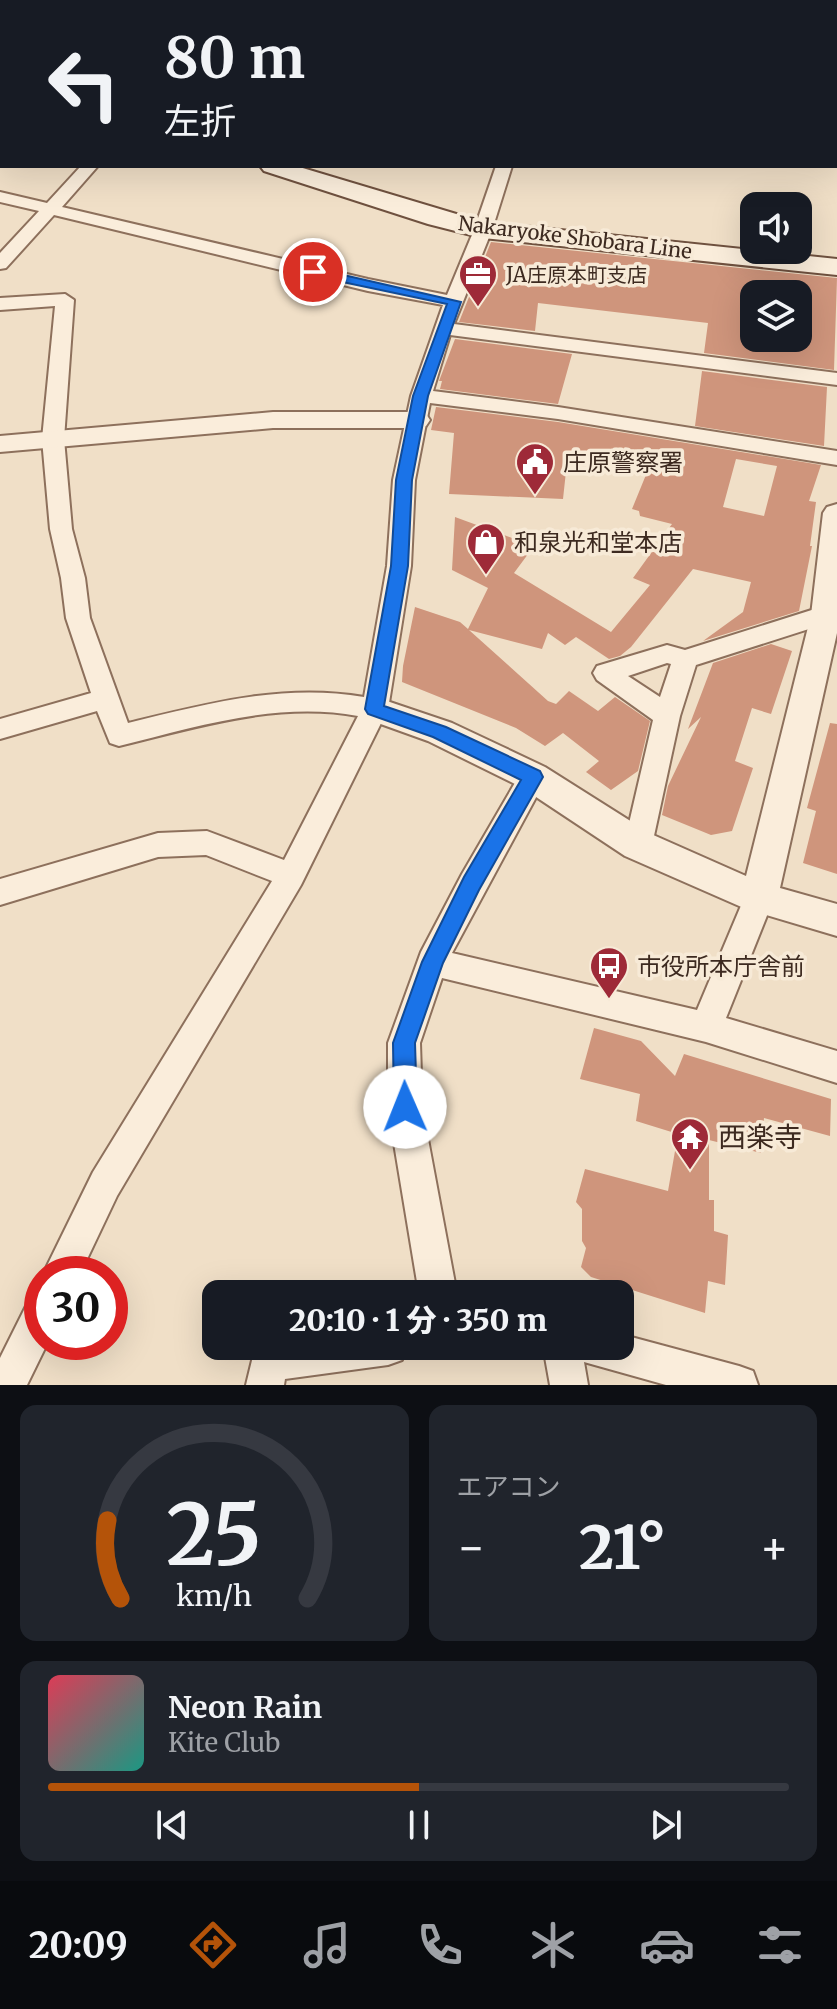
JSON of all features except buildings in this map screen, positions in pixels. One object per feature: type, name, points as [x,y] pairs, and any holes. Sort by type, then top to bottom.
[{"type":"main road","name":"Nakaryoke Shobara Line","points":[[278,168],[437,219],[483,230],[837,267]]},
{"type":"street","points":[[0,264],[88,168]]},
{"type":"street","points":[[70,1256],[105,1184],[291,876],[375,709],[399,566],[404,480],[419,408],[443,328],[483,230],[503,168]]},
{"type":"street","points":[[0,197],[357,283],[455,302]]},
{"type":"street","points":[[0,304],[65,300],[53,439],[61,529],[73,578],[78,618],[119,736],[259,703],[339,701],[375,709],[440,732],[533,777],[638,845],[759,898],[837,920]]},
{"type":"street","points":[[443,328],[837,379]]},
{"type":"street","points":[[0,444],[419,408],[558,413],[837,458]]},
{"type":"street","points":[[706,1027],[759,898],[832,613],[837,513]]},
{"type":"street","points":[[667,716],[606,673],[667,654],[685,659],[832,613]]},
{"type":"street","points":[[638,845],[667,716],[685,659]]},
{"type":"street","points":[[0,729],[105,699]]},
{"type":"street","points":[[436,1280],[405,1107],[404,1043],[432,962],[472,883],[533,777]]},
{"type":"street","points":[[0,892],[158,845],[207,843],[291,876]]},
{"type":"street","points":[[432,962],[706,1027],[837,1067]]},
{"type":"street","points":[[7,1385],[24,1350]]},
{"type":"street","points":[[634,1357],[739,1385]]},
{"type":"street","points":[[265,1385],[269,1362],[284,1360]]},
{"type":"street","points":[[565,1360],[569,1385]]},
{"type":"place","name":"JA庄原本町支店","points":[[478,308]]},
{"type":"place","name":"庄原警察署","points":[[535,496]]},
{"type":"place","name":"和泉光和堂本店","points":[[486,576]]},
{"type":"place","name":"市役所本庁舎前","points":[[609,1000]]},
{"type":"place","name":"西楽寺","points":[[690,1171]]},
{"type":"route","points":[[313,272],[455,302],[443,328],[421,396],[404,480],[399,566],[375,709],[440,732],[533,777],[472,883],[432,962],[404,1043],[405,1107]]}]
